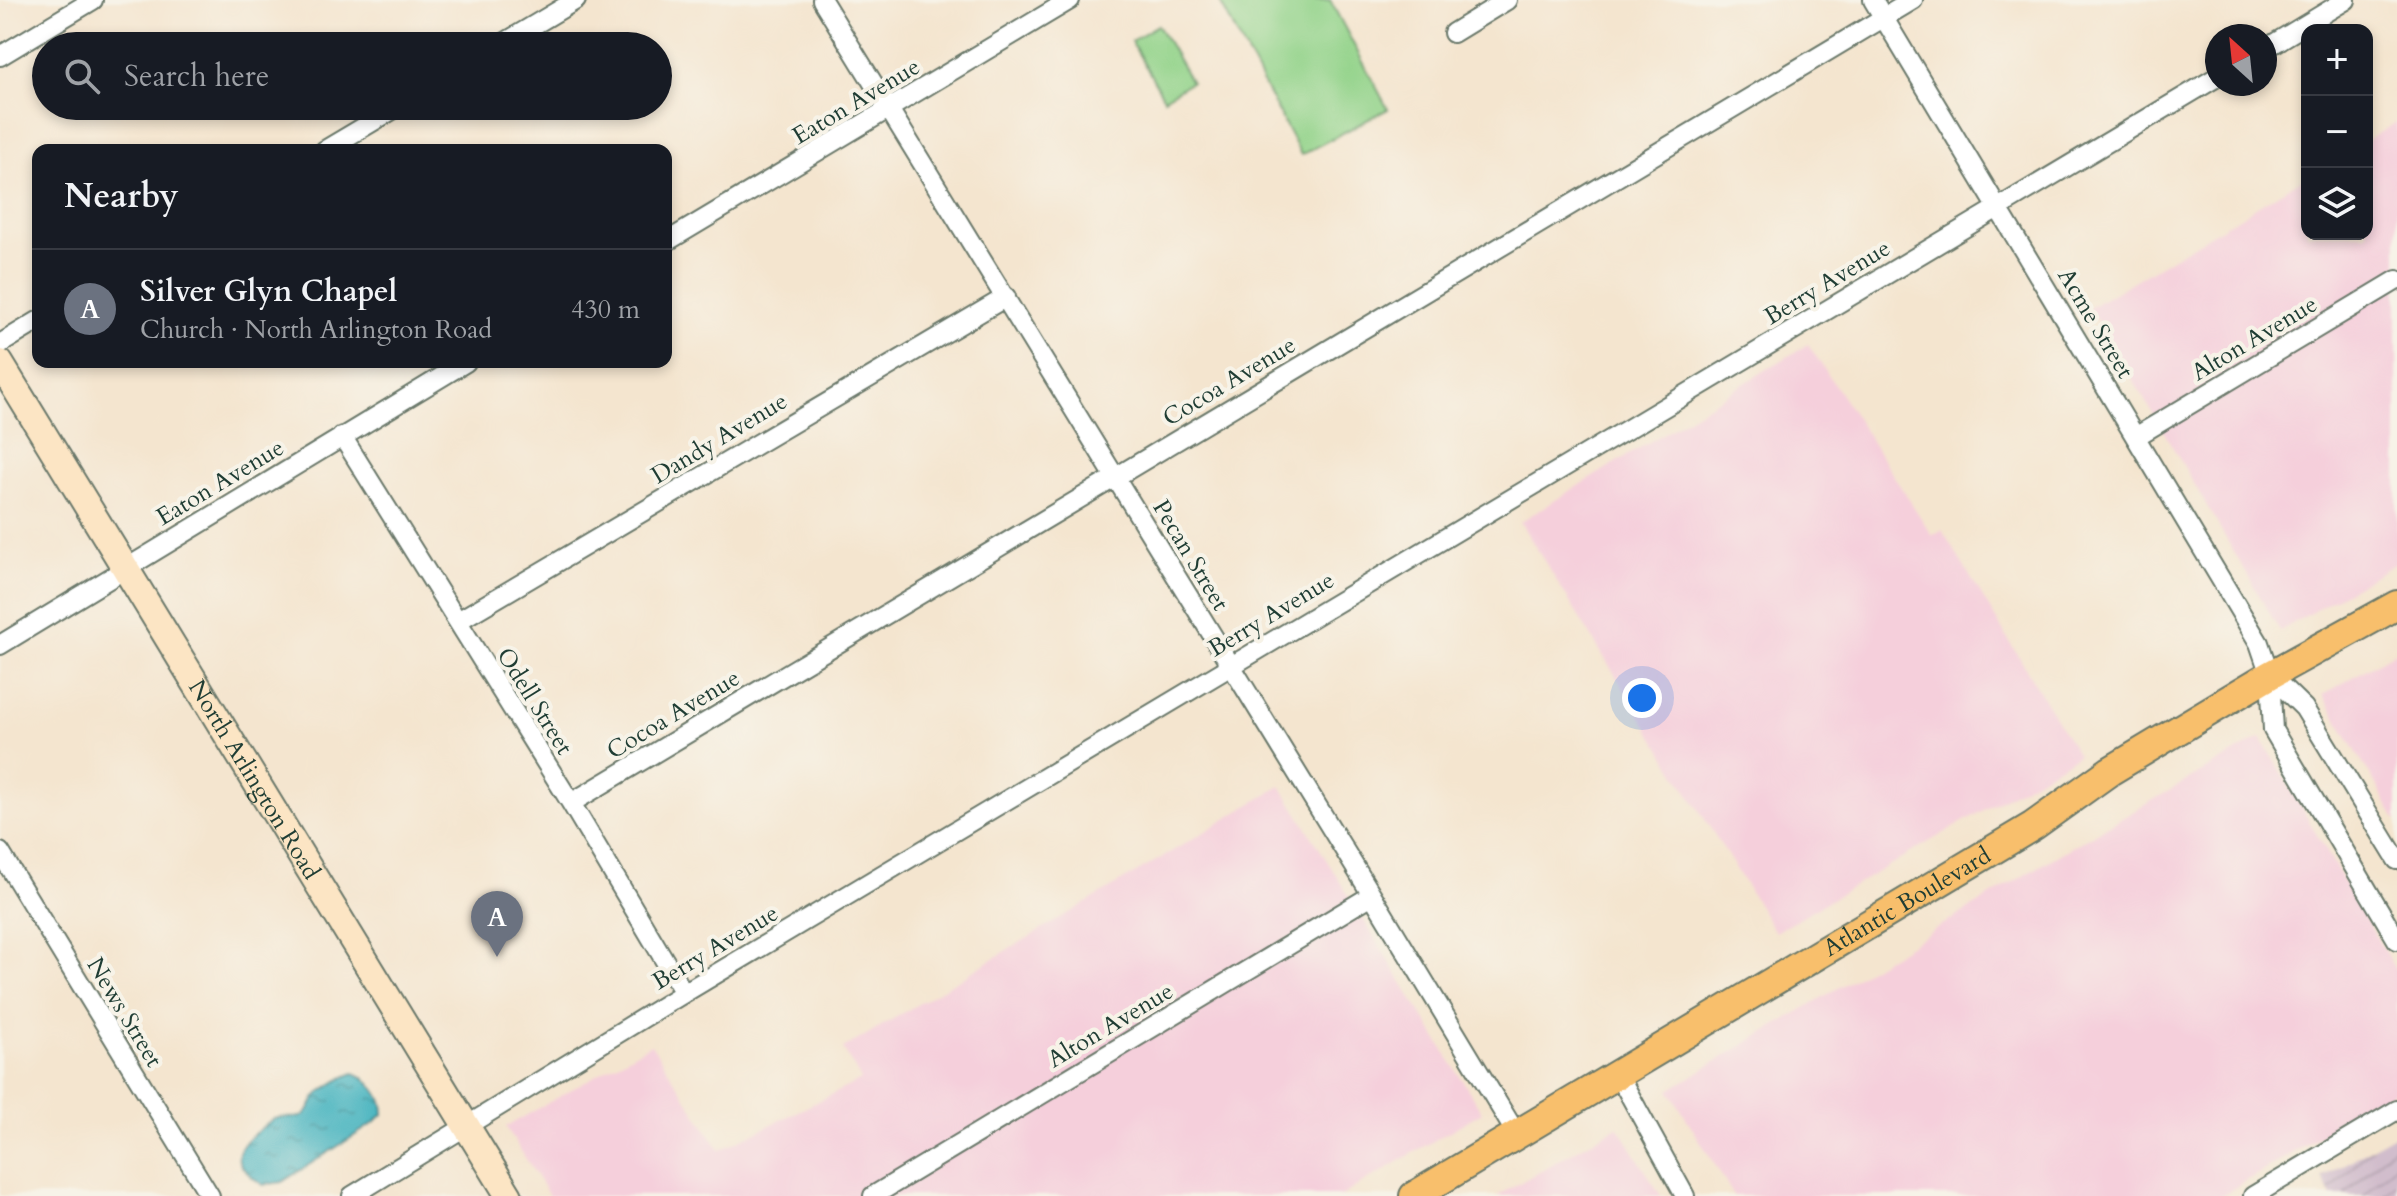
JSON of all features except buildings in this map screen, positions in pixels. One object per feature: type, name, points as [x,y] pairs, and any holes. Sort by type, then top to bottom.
[{"type":"main road","name":"North Arlington Road","points":[[0,363],[509,1196]]},
{"type":"main road","name":"Atlantic Boulevard","points":[[1414,1196],[2033,826],[2110,771],[2270,675],[2397,605]]},
{"type":"street","points":[[40,32],[93,0]]},
{"type":"street","points":[[522,32],[576,0]]},
{"type":"street","name":"Pecan Street","points":[[822,0],[1517,1135]]},
{"type":"street","name":"Eaton Avenue","points":[[672,238],[1070,0]]},
{"type":"street","points":[[1453,33],[1507,0]]},
{"type":"street","name":"Acme Street","points":[[1873,0],[2259,643],[2270,675]]},
{"type":"street","name":"Cocoa Avenue","points":[[571,803],[1913,0]]},
{"type":"street","points":[[2277,42],[2346,0]]},
{"type":"street","points":[[0,56],[32,37]]},
{"type":"street","name":"Berry Avenue","points":[[352,1196],[684,993],[2205,84]]},
{"type":"street","points":[[335,144],[375,120]]},
{"type":"street","name":"Alton Avenue","points":[[2137,436],[2397,280]]},
{"type":"street","name":"Dandy Avenue","points":[[458,621],[1006,297]]},
{"type":"street","points":[[0,344],[32,325]]},
{"type":"street","name":"Eaton Avenue","points":[[0,645],[456,368]]},
{"type":"street","name":"Odell Street","points":[[342,436],[571,803],[684,993]]},
{"type":"street","points":[[2270,675],[2304,708],[2397,860]]},
{"type":"street","points":[[2270,675],[2273,730],[2397,940]]},
{"type":"street","name":"News Street","points":[[0,852],[210,1196]]},
{"type":"street","name":"Alton Avenue","points":[[873,1196],[1372,895]]},
{"type":"street","points":[[1618,1074],[1685,1196]]},
{"type":"street","points":[[2253,1196],[2397,1110]]},
{"type":"shaded area","points":[[2397,122],[2397,562],[2280,631],[2089,308],[2301,180],[2301,240],[2373,240],[2373,136]]},
{"type":"shaded area","points":[[1808,344],[1932,535],[1942,530],[2078,755],[1775,932],[1520,522]]},
{"type":"shaded area","points":[[2397,651],[2397,821],[2323,695]]},
{"type":"shaded area","points":[[2261,738],[2397,973],[2397,1090],[2221,1196],[1734,1196],[1669,1090],[2070,848]]},
{"type":"shaded area","points":[[1281,786],[1482,1112],[1341,1196],[549,1196],[506,1127],[651,1044],[720,1150],[861,1080],[843,1049]]},
{"type":"shaded area","points":[[1618,1126],[1661,1196],[1497,1196]]},
{"type":"shaded area","points":[[2397,1133],[2397,1196],[2332,1196],[2322,1178]]},
{"type":"green space","points":[[1219,0],[1330,0],[1388,109],[1301,155]]},
{"type":"green space","points":[[1158,25],[1191,82],[1164,98],[1131,41]]},
{"type":"water","points":[[354,1073],[370,1083],[381,1100],[384,1113],[374,1123],[282,1182],[263,1185],[246,1171],[238,1159],[242,1145],[249,1138],[274,1119],[304,1115],[321,1092]]},
{"type":"place","name":"Silver Glyn Chapel","points":[[497,957]]}]
